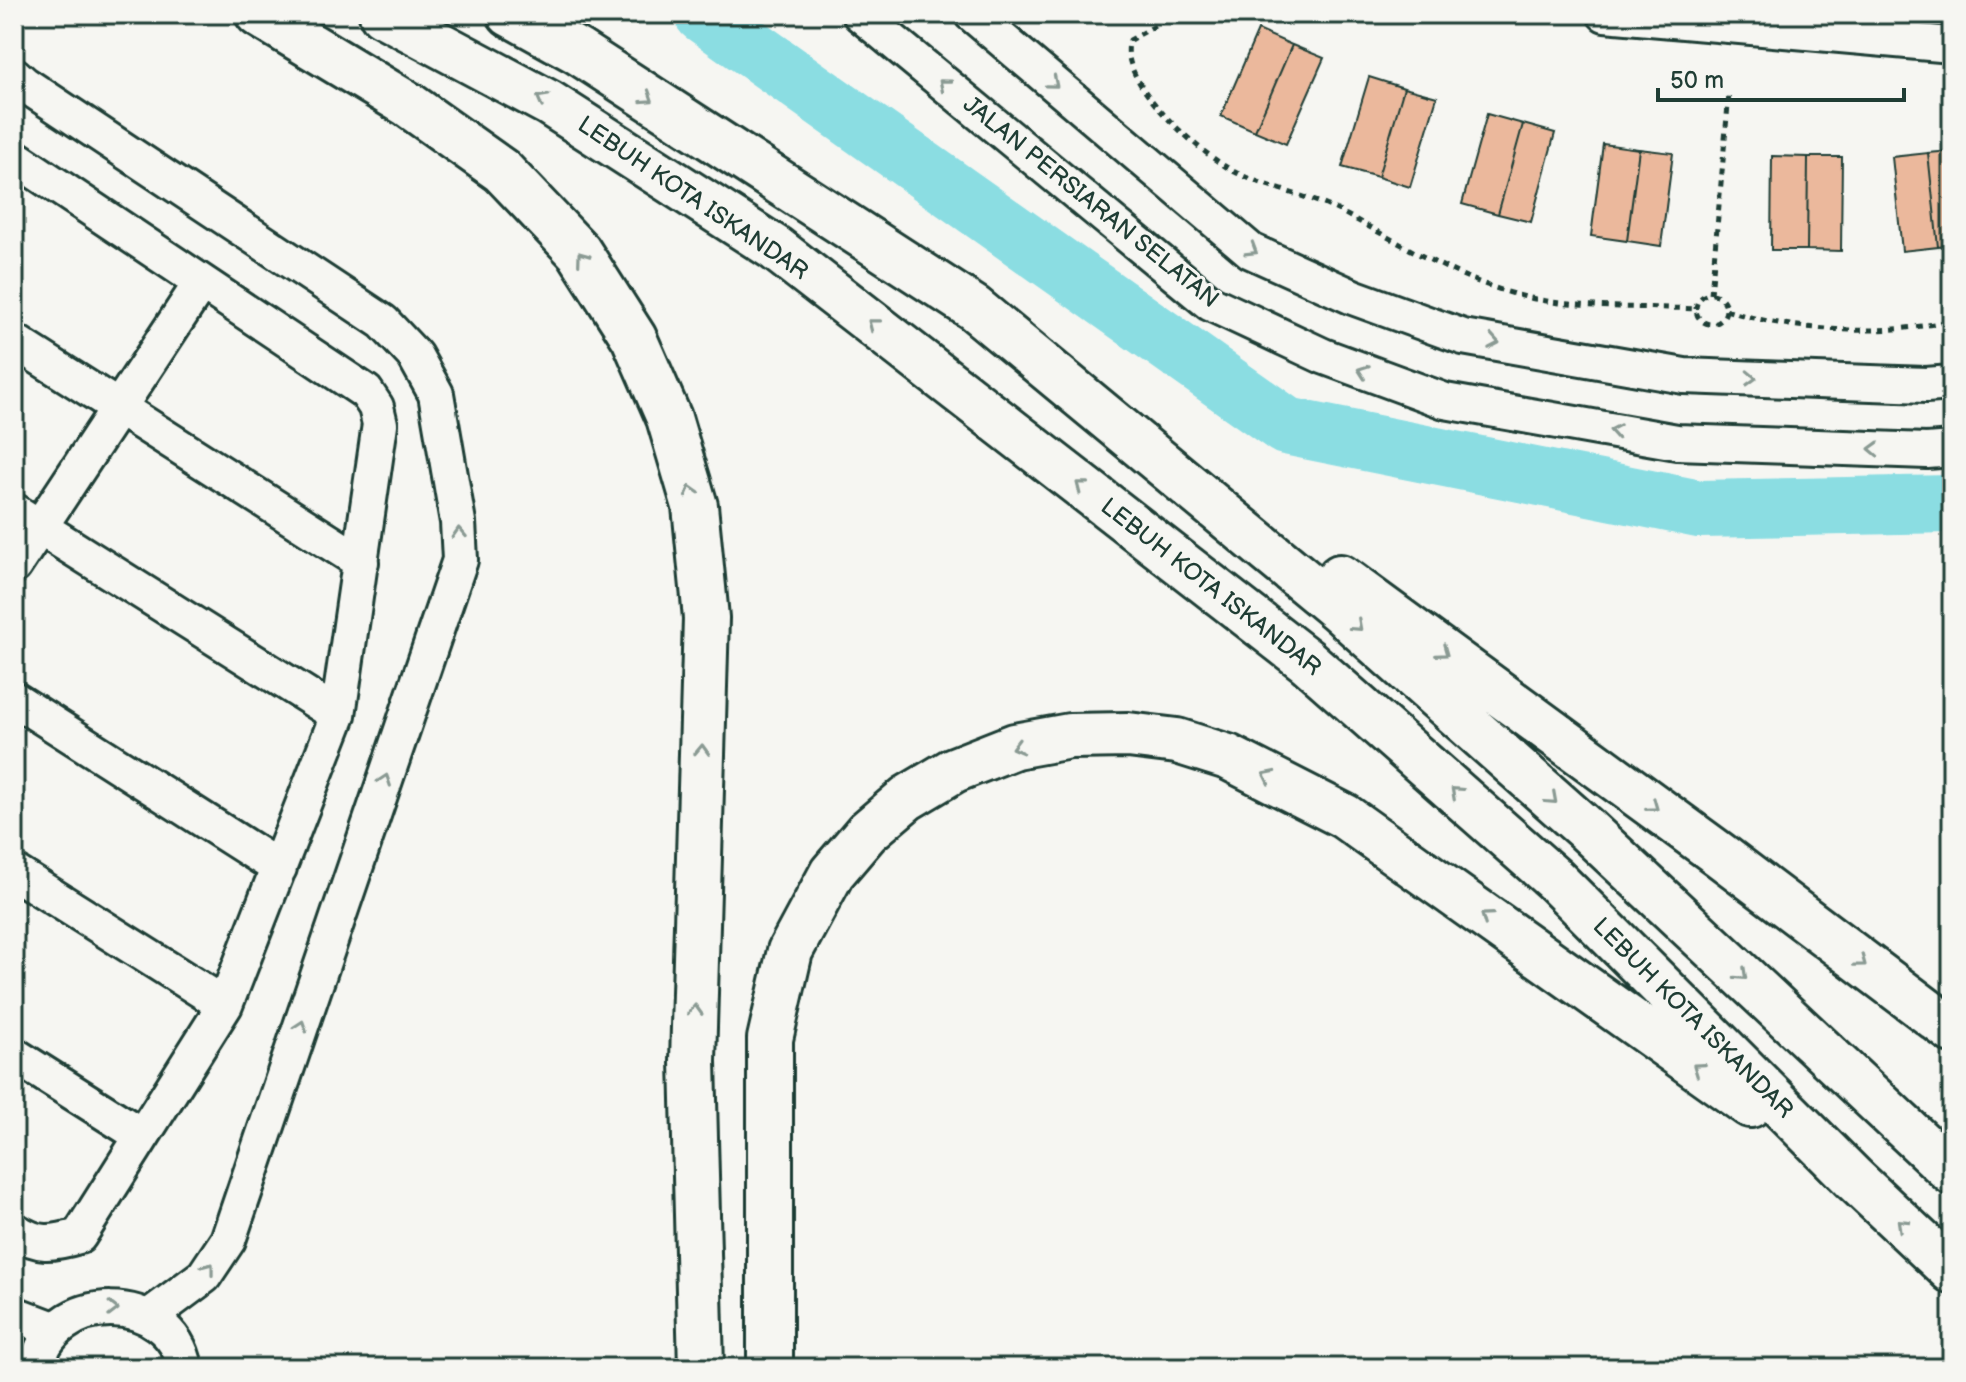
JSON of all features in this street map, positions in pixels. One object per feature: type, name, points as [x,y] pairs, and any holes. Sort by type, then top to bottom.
[{"type":"highway","points":[[258,14],[409,105],[502,171],[579,252],[634,338],[669,418],[695,506],[706,618],[693,1061],[701,1368]]},
{"type":"highway","name":"LEBUH KOTA ISKANDAR","points":[[382,14],[549,103],[775,248],[1307,661],[1554,879],[1853,1178],[1952,1271]]},
{"type":"highway","points":[[510,14],[577,51],[974,308],[1720,855],[1952,1030]]},
{"type":"highway","points":[[974,308],[1363,630],[1586,829],[1952,1172]]},
{"type":"highway","points":[[770,1368],[770,1039],[790,951],[832,873],[867,832],[907,798],[954,770],[1003,751],[1070,736],[1128,735],[1177,741],[1228,757],[1344,816],[1853,1178]]},
{"type":"street","name":"JALAN PERSIARAN SELATAN","points":[[860,14],[1210,303],[1323,356],[1445,401],[1677,442],[1927,451],[1952,449]]},
{"type":"street","points":[[972,14],[1251,251],[1353,297],[1463,337],[1684,376],[1926,385],[1952,383]]},
{"type":"street","points":[[1605,14],[1736,20],[1952,45]]},
{"type":"street","points":[[14,75],[383,322],[415,356],[436,394],[458,522],[460,560],[228,1240],[204,1276],[149,1317]]},
{"type":"street","points":[[14,157],[366,392],[376,407],[380,424],[338,715],[225,1005],[79,1236],[60,1241],[33,1242],[14,1230]]},
{"type":"street","points":[[14,566],[27,519],[119,408],[201,283]]},
{"type":"street","points":[[14,341],[361,562]]},
{"type":"street","points":[[27,519],[338,715]]},
{"type":"street","points":[[14,699],[279,868]]},
{"type":"street","points":[[14,872],[225,1005]]},
{"type":"street","points":[[14,1055],[142,1136]]},
{"type":"street","points":[[679,1368],[693,1061]]},
{"type":"street","points":[[36,1368],[45,1344],[56,1330],[76,1315],[100,1308],[125,1309],[149,1317],[170,1334],[183,1357],[185,1368]]},
{"type":"street","points":[[14,1314],[56,1330]]},
{"type":"path","points":[[1176,14],[1130,40],[1127,48],[1129,60],[1153,103],[1191,140],[1236,172],[1340,211],[1428,261],[1525,297],[1607,306],[1696,309]]},
{"type":"path","points":[[1711,294],[1729,94]]},
{"type":"path","points":[[1711,294],[1719,296],[1726,310],[1717,323],[1708,323],[1702,321],[1696,309],[1704,296],[1711,294]]},
{"type":"path","points":[[1726,310],[1775,323],[1806,327],[1894,330],[1952,320]]},
{"type":"building","points":[[1258,30],[1292,45],[1255,131],[1221,116]]},
{"type":"building","points":[[1292,45],[1324,58],[1286,144],[1255,131]]},
{"type":"building","points":[[1369,77],[1404,88],[1378,177],[1342,167]]},
{"type":"building","points":[[1404,88],[1437,97],[1410,187],[1378,177]]},
{"type":"building","points":[[1487,114],[1523,124],[1498,214],[1462,204]]},
{"type":"building","points":[[1523,124],[1555,133],[1531,222],[1498,214]]},
{"type":"building","points":[[1603,144],[1639,149],[1627,241],[1591,236]]},
{"type":"building","points":[[1639,149],[1673,153],[1661,246],[1627,241]]},
{"type":"building","points":[[1952,151],[1952,245],[1938,247],[1928,153]]},
{"type":"building","points":[[1928,153],[1938,247],[1902,251],[1892,157]]},
{"type":"building","points":[[1772,156],[1808,157],[1807,250],[1771,250]]},
{"type":"building","points":[[1808,157],[1842,157],[1841,251],[1807,250]]},
{"type":"waterway","points":[[703,14],[1286,426],[1699,509],[1952,504]]}]
